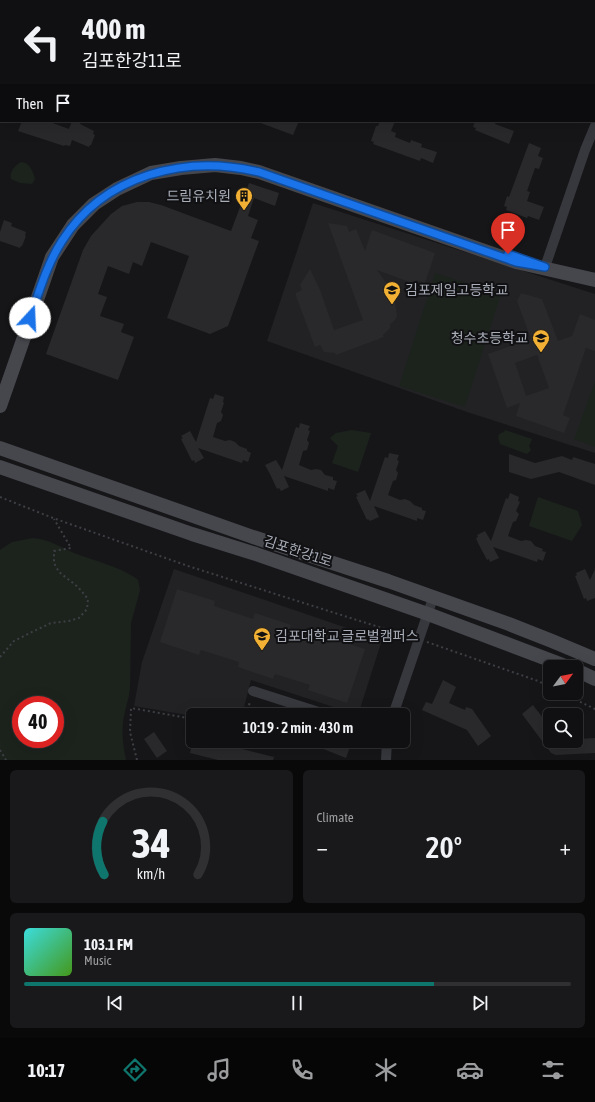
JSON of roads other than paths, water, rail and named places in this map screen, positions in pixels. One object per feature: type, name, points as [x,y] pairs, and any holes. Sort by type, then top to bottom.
[{"type":"street","points":[[545,267],[585,150],[595,126]]},
{"type":"street","points":[[0,387],[46,258],[68,223],[91,200],[115,184],[151,169],[182,163],[215,160],[241,163],[262,168],[545,267]]},
{"type":"street","points":[[0,406],[52,257],[62,241],[73,225],[94,204],[117,189],[151,173],[181,168],[215,165],[259,172],[516,262],[545,267],[595,280]]},
{"type":"street","name":"김포한강1로","points":[[0,448],[246,534],[388,581],[523,630],[595,659]]},
{"type":"street","name":"김포한강1로","points":[[0,468],[428,614],[550,660]]},
{"type":"street","points":[[395,708],[433,598]]},
{"type":"street","points":[[583,673],[595,679]]},
{"type":"street","points":[[253,691],[306,708]]},
{"type":"street","points":[[386,760],[387,748]]},
{"type":"place","name":"드림유치원","points":[[244,211]]},
{"type":"place","name":"김포제일고등학교","points":[[392,305]]},
{"type":"place","name":"청수초등학교","points":[[541,353]]},
{"type":"place","name":"김포대학교 글로벌캠퍼스","points":[[262,651]]}]
